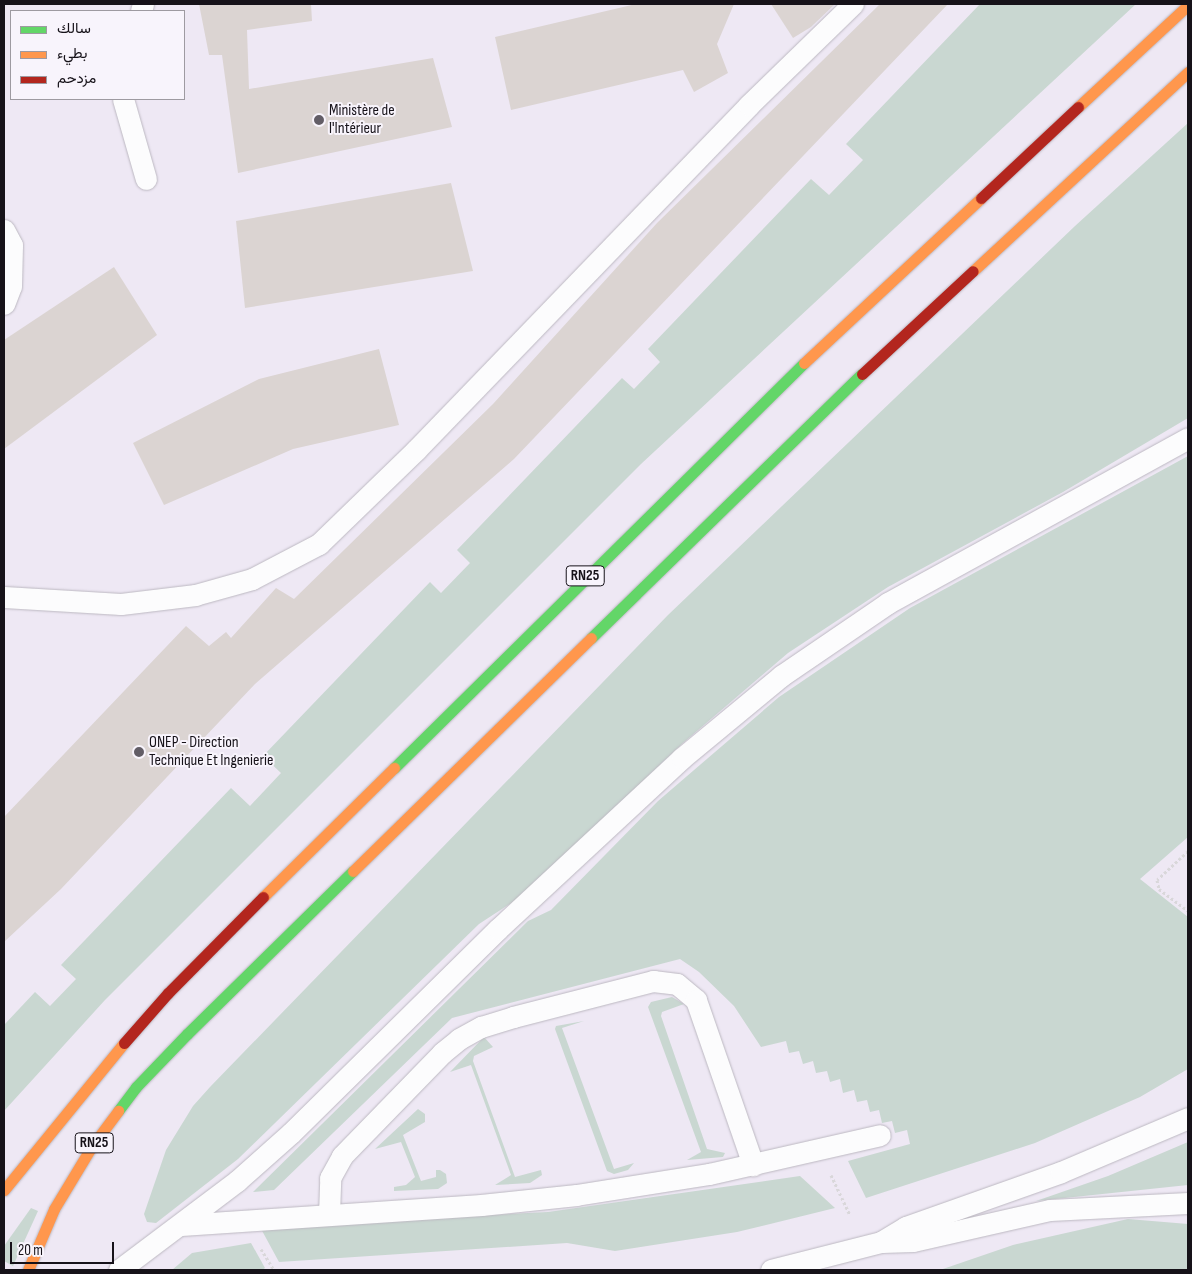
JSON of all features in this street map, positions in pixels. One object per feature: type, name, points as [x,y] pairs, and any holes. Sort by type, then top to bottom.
[{"type":"main road","name":"RN25","points":[[4,1190],[8,1179],[168,993],[515,645],[794,372],[1188,5]]},
{"type":"main road","name":"RN25","points":[[28,1270],[54,1209],[92,1146],[136,1087],[187,1034],[832,402],[1188,72]]},
{"type":"lane","points":[[4,597],[121,604],[195,595],[252,579],[319,544],[409,456],[749,105],[853,4]]},
{"type":"lane","points":[[123,100],[146,179]]},
{"type":"lane","points":[[4,230],[12,245],[11,286],[4,304]]},
{"type":"lane","points":[[119,1270],[181,1225],[291,1132],[498,929],[682,758],[780,676],[888,603],[1188,438]]},
{"type":"lane","points":[[329,1215],[330,1178],[342,1156],[442,1053],[459,1039],[481,1027],[513,1017],[653,981],[677,984],[696,1000],[753,1166]]},
{"type":"lane","points":[[881,1242],[906,1227],[1061,1172],[1188,1118]]},
{"type":"lane","points":[[181,1225],[576,1195],[753,1166],[880,1135]]},
{"type":"lane","points":[[771,1270],[881,1242],[913,1241],[1050,1210],[1188,1202]]},
{"type":"path","points":[[1188,851],[1157,880],[1159,889],[1188,911]]},
{"type":"path","points":[[817,1150],[850,1215]]},
{"type":"shaded area","points":[[980,4],[1136,4],[641,464],[105,1000],[4,1111],[4,1025],[35,992],[50,1006],[76,979],[61,965],[231,788],[250,806],[281,773],[263,756],[430,582],[441,593],[470,563],[457,550],[622,378],[634,389],[660,362],[648,349],[811,179],[829,195],[863,160],[846,144]]},
{"type":"shaded area","points":[[1188,123],[1188,418],[1063,492],[888,587],[788,653],[683,743],[519,898],[479,924],[238,1159],[156,1223],[147,1222],[144,1214],[166,1150],[193,1106],[210,1087],[668,615],[1075,226]]},
{"type":"shaded area","points":[[1188,456],[1188,837],[1140,879],[1188,917],[1188,1069],[1140,1097],[1035,1143],[866,1198],[848,1161],[910,1144],[907,1130],[895,1133],[892,1121],[882,1123],[879,1110],[870,1112],[867,1100],[857,1102],[854,1090],[843,1093],[840,1079],[830,1082],[827,1071],[816,1073],[813,1061],[803,1064],[799,1051],[789,1053],[786,1041],[761,1047],[734,1006],[699,972],[680,959],[452,1018],[274,1190],[253,1192],[528,921],[551,910],[658,801],[779,697],[910,608]]},
{"type":"shaded area","points":[[672,997],[684,1004],[662,1012],[661,1016],[707,1149],[725,1153],[723,1157],[687,1160],[701,1152],[648,1007],[651,1002]]},
{"type":"shaded area","points":[[584,1021],[562,1028],[614,1169],[634,1163],[628,1170],[614,1174],[607,1171],[555,1029],[556,1026]]},
{"type":"shaded area","points":[[484,1037],[493,1047],[474,1056],[473,1061],[515,1177],[541,1170],[542,1175],[530,1183],[495,1185],[511,1175],[471,1065],[450,1072]]},
{"type":"shaded area","points":[[418,1109],[425,1114],[425,1122],[403,1135],[421,1181],[436,1177],[436,1170],[440,1170],[446,1174],[447,1183],[438,1189],[394,1191],[394,1187],[406,1185],[415,1177],[401,1142],[375,1149]]},
{"type":"shaded area","points":[[1188,1142],[1188,1185],[1036,1201],[1108,1176]]},
{"type":"shaded area","points":[[800,1176],[835,1208],[737,1232],[615,1251],[567,1243],[279,1262],[260,1227],[548,1212]]},
{"type":"shaded area","points":[[31,1208],[38,1211],[13,1266],[4,1261],[4,1246]]},
{"type":"shaded area","points":[[1128,1219],[1188,1224],[1188,1270],[940,1270],[1013,1245]]},
{"type":"shaded area","points":[[251,1243],[265,1268],[262,1270],[172,1270],[192,1253]]},
{"type":"building","points":[[199,4],[311,4],[312,21],[247,30],[249,89],[433,58],[452,127],[238,173],[222,55],[209,55]]},
{"type":"building","points":[[636,4],[734,4],[717,44],[728,73],[694,92],[683,70],[511,110],[495,37]]},
{"type":"building","points":[[771,4],[835,4],[811,27],[793,38]]},
{"type":"building","points":[[880,4],[948,4],[514,459],[255,684],[61,889],[4,942],[4,817],[186,626],[209,646],[226,632],[231,638],[276,588],[294,599],[493,404],[657,223]]},
{"type":"building","points":[[451,183],[473,271],[245,308],[236,221]]},
{"type":"building","points":[[114,267],[157,335],[4,449],[4,340]]},
{"type":"building","points":[[379,349],[399,425],[293,449],[164,505],[133,443],[259,379]]},
{"type":"traffic: fast","points":[[394,768],[804,363]]},
{"type":"traffic: fast","points":[[591,638],[862,374]]},
{"type":"traffic: fast","points":[[118,1111],[136,1087],[187,1034],[353,871]]},
{"type":"traffic: slow","points":[[1078,107],[1188,5]]},
{"type":"traffic: slow","points":[[973,271],[1188,72]]},
{"type":"traffic: slow","points":[[804,363],[981,198]]},
{"type":"traffic: slow","points":[[353,871],[591,638]]},
{"type":"traffic: slow","points":[[263,897],[394,768]]},
{"type":"traffic: slow","points":[[4,1190],[124,1043]]},
{"type":"traffic: slow","points":[[28,1270],[54,1209],[92,1146],[118,1111]]},
{"type":"traffic: jam","points":[[981,198],[1078,107]]},
{"type":"traffic: jam","points":[[862,374],[973,271]]},
{"type":"traffic: jam","points":[[124,1043],[168,993],[263,897]]},
{"type":"place","name":"Ministère de l'Intérieur","points":[[319,120]]},
{"type":"place","name":"ONEP - Direction Technique Et Ingenierie","points":[[139,752]]}]
